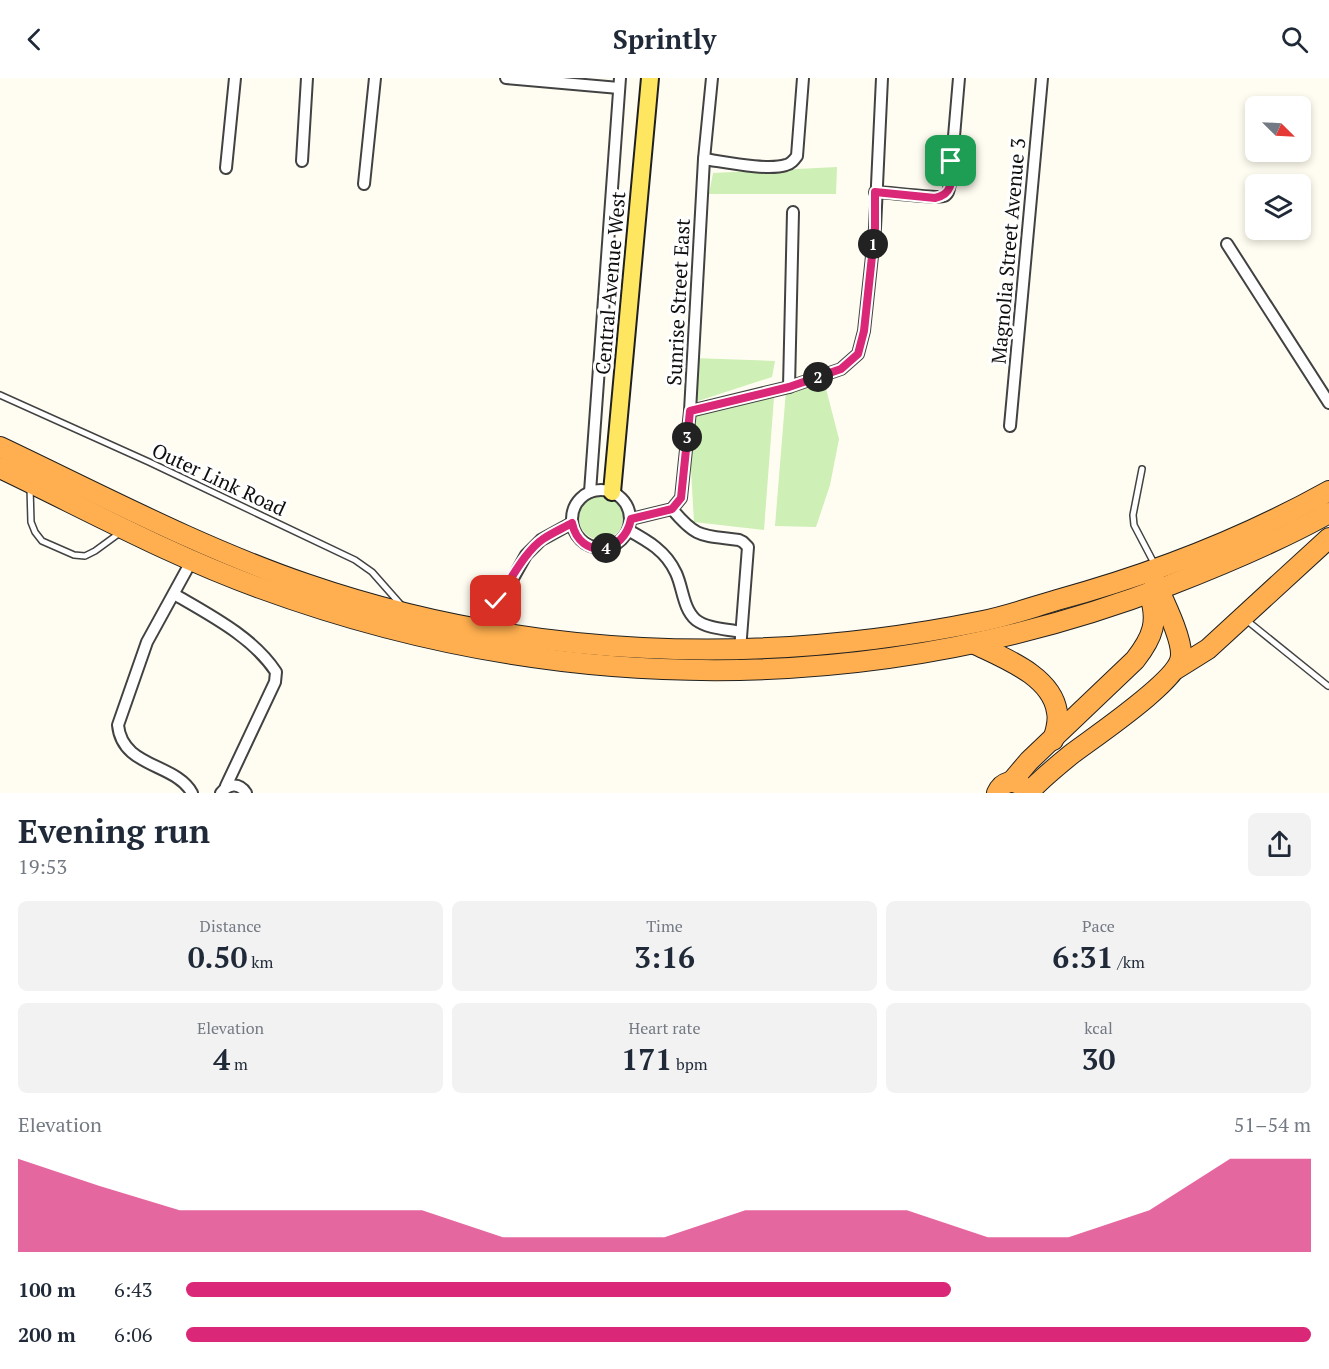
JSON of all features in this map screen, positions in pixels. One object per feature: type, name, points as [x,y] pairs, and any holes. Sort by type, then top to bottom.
[{"type":"highway","points":[[0,447],[152,520],[250,563],[307,584],[409,614],[483,630],[545,639],[656,650],[740,641],[816,646],[917,633],[987,620],[1233,560],[1329,513]]},
{"type":"highway","points":[[0,468],[192,560],[302,603],[405,632],[482,649],[599,665],[717,671],[816,667],[911,656],[975,644],[1122,604],[1152,580],[1329,491]]},
{"type":"highway","points":[[1016,790],[1043,777],[1146,698],[1176,669],[1208,649],[1329,538]]},
{"type":"highway","points":[[1016,790],[1029,761],[1135,660],[1144,648],[1155,623],[1152,580]]},
{"type":"highway","points":[[1152,580],[1179,640],[1182,654],[1176,669]]},
{"type":"highway","points":[[1122,604],[1155,623]]},
{"type":"highway","points":[[975,644],[1032,675],[1043,684],[1053,698],[1057,711],[1053,740]]},
{"type":"main road","name":"Central Avenue West","points":[[612,492],[650,78]]},
{"type":"street","points":[[226,168],[235,78]]},
{"type":"street","points":[[302,160],[307,78]]},
{"type":"street","points":[[364,184],[375,78]]},
{"type":"street","points":[[506,78],[619,83],[590,492]]},
{"type":"street","name":"Sunrise Street East","points":[[672,509],[681,498],[690,411],[704,159],[712,78]]},
{"type":"street","points":[[704,159],[774,167],[788,165],[797,156],[803,78]]},
{"type":"street","points":[[690,411],[789,387],[841,369],[858,354],[864,331],[875,228],[882,78]]},
{"type":"street","points":[[875,192],[935,198],[944,196],[948,192],[959,78]]},
{"type":"street","name":"Magnolia Street Avenue 3","points":[[1010,426],[1042,78]]},
{"type":"street","points":[[789,387],[794,212]]},
{"type":"street","points":[[1227,244],[1329,403]]},
{"type":"street","points":[[601,490],[612,492],[622,498],[628,508],[630,525],[622,540],[613,547],[602,549],[590,547],[581,541],[574,531],[572,523],[574,508],[580,499],[590,492],[601,490]]},
{"type":"street","points":[[672,509],[694,533],[739,540],[747,546],[740,641],[697,621],[690,614],[676,572],[661,551],[630,525],[672,509]]},
{"type":"street","points":[[483,630],[496,601],[512,580],[526,555],[541,540],[572,523]]},
{"type":"street","points":[[192,560],[147,642],[118,725],[123,744],[135,754],[184,783],[192,793]]},
{"type":"street","points":[[174,594],[221,622],[253,647],[276,672],[275,682],[224,790]]},
{"type":"street","points":[[224,790],[234,785],[242,788],[246,793]]},
{"type":"lane","name":"Outer Link Road","points":[[0,395],[149,462],[355,561],[372,572],[409,614]]},
{"type":"lane","points":[[1142,470],[1133,515],[1134,525],[1152,580]]},
{"type":"lane","points":[[30,482],[32,522],[35,532],[42,541],[74,555],[85,556],[124,529]]},
{"type":"lane","points":[[1242,617],[1328,686]]},
{"type":"green space","points":[[837,167],[836,194],[709,194],[713,173]]},
{"type":"green space","points":[[693,358],[775,361],[772,377],[692,403]]},
{"type":"green space","points":[[787,378],[824,381],[839,439],[830,485],[816,527],[775,526]]},
{"type":"green space","points":[[774,397],[764,530],[694,522],[688,417]]},
{"type":"green space","points":[[601,496],[616,503],[623,518],[616,533],[601,540],[586,533],[579,518],[586,503]]},
{"type":"route","points":[[496,601],[512,580],[526,555],[541,540],[572,523],[581,541],[590,547],[602,549],[613,547],[622,540],[631,519],[672,509],[681,498],[690,411],[789,387],[841,369],[858,354],[864,331],[875,228],[875,192],[904,193],[935,198],[944,196],[948,192],[950,183],[951,161]]}]
